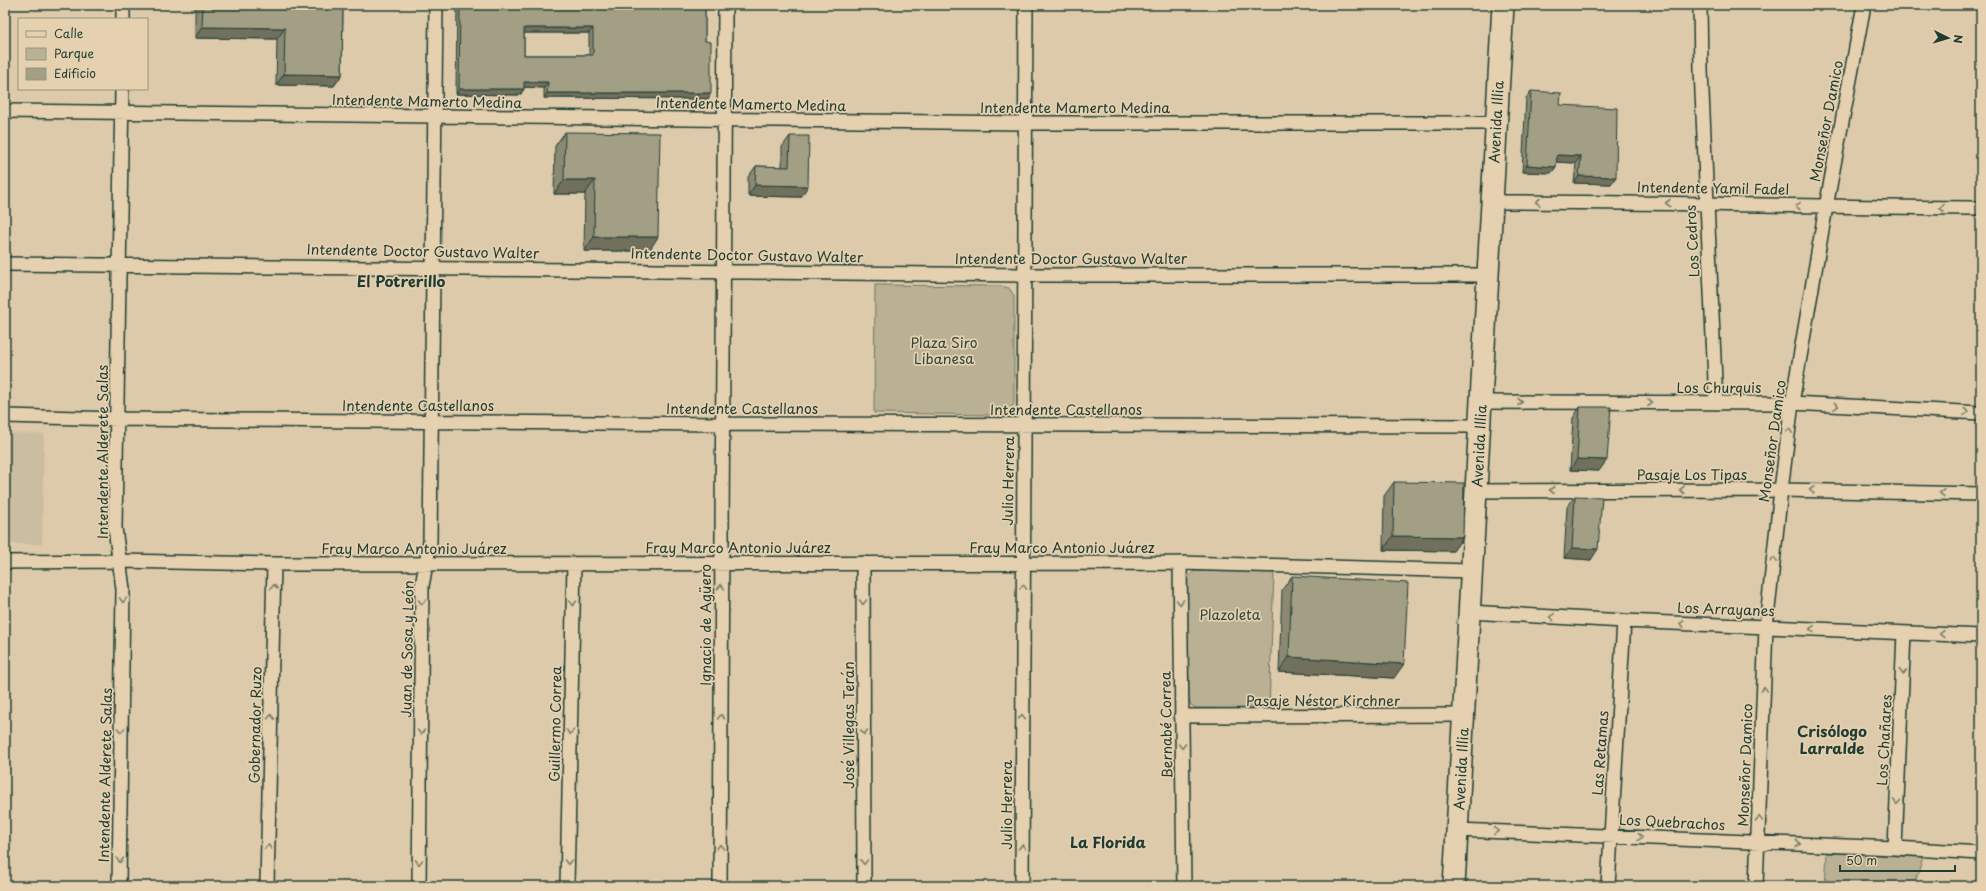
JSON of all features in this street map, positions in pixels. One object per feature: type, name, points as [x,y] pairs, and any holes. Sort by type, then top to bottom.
[{"type":"main road","name":"Avenida Illia","points":[[1454,886],[1503,5]]},
{"type":"street","points":[[122,18],[123,5]]},
{"type":"street","name":"Juan de Sosa y León","points":[[419,886],[422,586],[430,542],[436,5]]},
{"type":"street","name":"Ignacio de Agüero","points":[[720,886],[721,424],[725,5]]},
{"type":"street","name":"Julio Herrera","points":[[1022,886],[1026,5]]},
{"type":"street","name":"Los Cedros","points":[[1700,5],[1706,203],[1716,403]]},
{"type":"street","name":"Monseñor Damico","points":[[1756,886],[1759,843],[1766,627],[1781,490],[1792,403],[1826,207],[1864,5]]},
{"type":"street","name":"Intendente Alderete Salas","points":[[119,886],[123,589],[115,528],[118,419],[122,90]]},
{"type":"street","name":"Intendente Mamerto Medina","points":[[5,111],[122,111],[435,117],[1026,123],[1496,123]]},
{"type":"street","name":"Intendente Yamil Fadel","points":[[1492,202],[1706,203],[1826,207],[1981,208]]},
{"type":"street","name":"Intendente Doctor Gustavo Walter","points":[[5,264],[433,267],[1025,275],[1488,275]]},
{"type":"street","name":"Los Churquis","points":[[1481,402],[1792,403],[1981,413]]},
{"type":"street","name":"Intendente Castellanos","points":[[5,416],[118,419],[721,424],[1480,426]]},
{"type":"street","name":"Pasaje Los Tipas","points":[[1476,491],[1781,490],[1981,494]]},
{"type":"street","name":"Fray Marco Antonio Juárez","points":[[5,562],[119,561],[274,564],[1180,563],[1472,571]]},
{"type":"street","name":"José Villegas Terán","points":[[863,563],[864,886]]},
{"type":"street","name":"Bernabé Correa","points":[[1180,563],[1184,886]]},
{"type":"street","name":"Gobernador Ruzo","points":[[268,886],[274,564]]},
{"type":"street","name":"Guillermo Correa","points":[[567,886],[574,564]]},
{"type":"street","name":"Los Arrayanes","points":[[1469,612],[1624,621],[1981,636]]},
{"type":"street","name":"Las Retamas","points":[[1608,886],[1624,621]]},
{"type":"street","name":"Los Chañares","points":[[1895,848],[1904,633]]},
{"type":"street","name":"Pasaje Néstor Kirchner","points":[[1181,716],[1464,715]]},
{"type":"street","name":"Los Quebrachos","points":[[1457,830],[1611,835],[1981,853]]},
{"type":"shaded area","points":[[5,433],[44,434],[42,544],[5,544]]},
{"type":"green space","name":"Plaza Siro Libanesa","points":[[875,285],[1001,286],[1009,288],[1014,296],[1014,404],[1007,413],[996,415],[874,413]]},
{"type":"green space","name":"Plazoleta","points":[[1194,571],[1274,572],[1269,709],[1196,708],[1191,705],[1189,700],[1187,579]]},
{"type":"green space","points":[[1827,853],[1923,857],[1914,886],[1825,886]]},
{"type":"building","points":[[203,5],[343,5],[342,75],[284,74],[285,28],[202,27]]},
{"type":"building","points":[[460,5],[705,5],[705,41],[711,42],[711,93],[547,93],[548,82],[524,82],[524,89],[459,89]],"holes":[[[524,28],[593,28],[593,55],[524,55]]]},
{"type":"building","points":[[1531,91],[1561,93],[1560,105],[1617,108],[1616,177],[1579,176],[1581,156],[1557,155],[1556,167],[1527,165]]},
{"type":"building","points":[[565,132],[660,133],[658,237],[594,237],[595,180],[564,180]]},
{"type":"building","points":[[790,136],[809,136],[808,186],[755,185],[756,166],[789,167]]},
{"type":"building","points":[[1580,407],[1611,407],[1607,460],[1577,459]]},
{"type":"building","points":[[1394,482],[1464,483],[1463,537],[1393,536]]},
{"type":"building","points":[[1575,496],[1602,497],[1598,549],[1572,548]]},
{"type":"building","points":[[1292,576],[1408,583],[1404,664],[1289,657]]},
{"type":"district","name":"El Potrerillo","points":[[401,280]]},
{"type":"district","name":"Crisólogo Larralde","points":[[1832,738]]},
{"type":"district","name":"La Florida","points":[[1108,841]]}]
